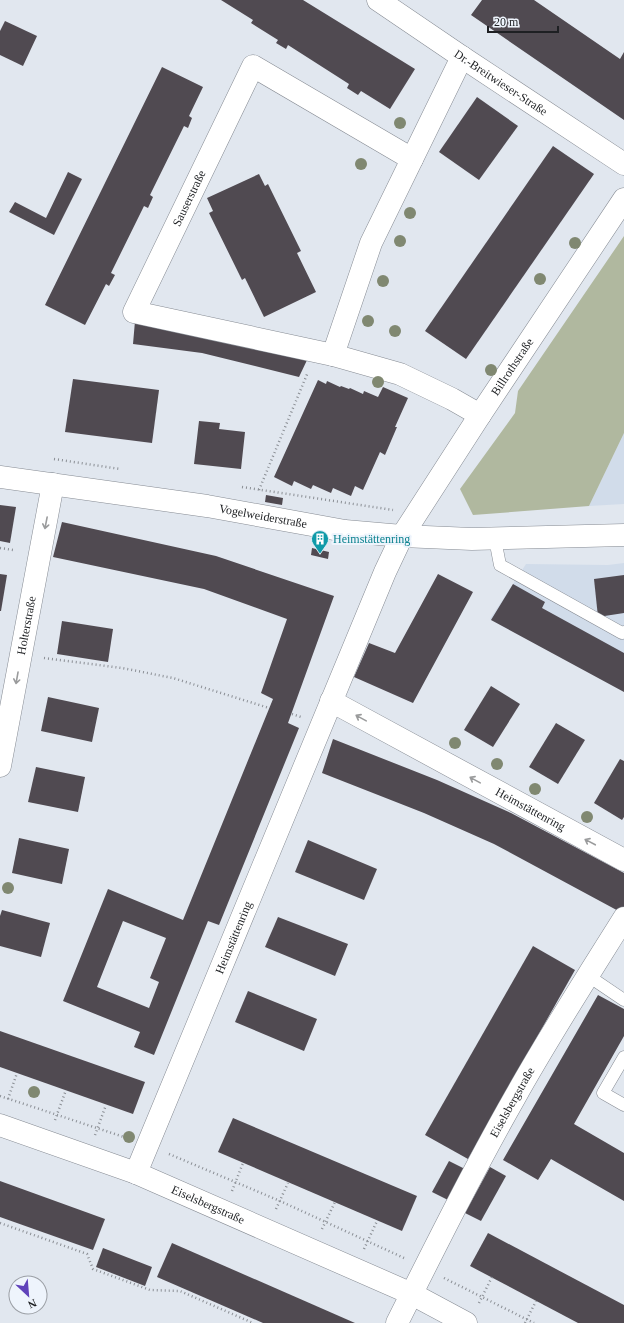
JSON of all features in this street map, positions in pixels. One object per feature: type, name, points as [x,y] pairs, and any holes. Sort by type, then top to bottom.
[{"type":"street","name":"Dr.-Breitwieser-Straße","points":[[378,0],[624,164]]},
{"type":"street","points":[[325,353],[371,243],[462,57]]},
{"type":"street","name":"Sauserstraße","points":[[412,159],[253,66],[134,312],[325,353],[400,374],[452,399],[480,415]]},
{"type":"street","name":"Billrothstraße","points":[[402,536],[480,415],[624,199]]},
{"type":"street","name":"Vogelweiderstraße","points":[[0,476],[250,514],[345,531],[402,536],[472,539],[624,535]]},
{"type":"street","name":"Holterstraße","points":[[0,766],[53,484]]},
{"type":"street","name":"Heimstättenring","points":[[136,1173],[331,701],[385,572],[402,536]]},
{"type":"street","name":"Heimstättenring","points":[[331,701],[624,860]]},
{"type":"street","name":"Eiselsbergstraße","points":[[412,1294],[515,1096],[587,975],[624,918]]},
{"type":"street","name":"Eiselsbergstraße","points":[[3,1115],[47,1141],[136,1173],[412,1294],[466,1323]]},
{"type":"street","points":[[397,1323],[412,1294]]},
{"type":"lane","points":[[495,539],[500,565],[622,633],[624,632]]},
{"type":"lane","points":[[587,975],[624,1000]]},
{"type":"lane","points":[[624,1058],[604,1092],[624,1105]]},
{"type":"path","points":[[250,514],[259,490],[325,353]]},
{"type":"path","points":[[47,458],[125,469]]},
{"type":"path","points":[[240,487],[417,513]]},
{"type":"path","points":[[0,548],[13,550]]},
{"type":"path","points":[[21,655],[122,668],[174,678],[270,708]]},
{"type":"path","points":[[3,1115],[17,1073]]},
{"type":"path","points":[[47,1141],[66,1090]]},
{"type":"path","points":[[0,1096],[148,1145],[280,1201],[425,1268],[534,1323]]},
{"type":"path","points":[[88,1156],[106,1105]]},
{"type":"path","points":[[223,1211],[243,1163]]},
{"type":"path","points":[[266,1230],[288,1182]]},
{"type":"path","points":[[312,1250],[334,1202]]},
{"type":"path","points":[[355,1269],[377,1221]]},
{"type":"path","points":[[0,1223],[87,1254],[93,1269],[150,1290],[180,1290],[253,1323]]},
{"type":"path","points":[[479,1303],[492,1277]]},
{"type":"path","points":[[525,1323],[536,1301]]},
{"type":"shaded area","points":[[624,433],[624,504],[589,506]]},
{"type":"shaded area","points":[[624,563],[624,690],[490,619],[526,564],[608,565]]},
{"type":"green space","points":[[624,236],[624,433],[589,506],[473,515],[460,489],[515,413],[518,391]]},
{"type":"building","points":[[221,0],[303,0],[415,69],[390,109],[361,91],[358,95],[347,88],[349,84],[288,45],[286,49],[276,43],[278,40],[251,23],[253,20]]},
{"type":"building","points":[[482,0],[534,0],[620,59],[624,52],[624,120],[471,15]]},
{"type":"building","points":[[5,21],[37,36],[23,66],[0,55],[0,31]]},
{"type":"building","points":[[162,67],[203,87],[189,116],[192,118],[188,128],[184,126],[150,195],[153,197],[148,208],[144,206],[111,273],[115,275],[109,286],[106,284],[85,325],[45,305]]},
{"type":"building","points":[[477,97],[518,126],[479,180],[439,152]]},
{"type":"building","points":[[553,146],[594,174],[466,359],[425,331]]},
{"type":"building","points":[[68,172],[82,179],[54,235],[9,212],[15,202],[46,218]]},
{"type":"building","points":[[259,174],[265,186],[268,184],[301,251],[297,253],[316,292],[264,317],[245,278],[242,280],[209,213],[213,211],[207,198]]},
{"type":"building","points":[[135,321],[308,358],[299,377],[202,353],[133,344]]},
{"type":"building","points":[[73,379],[159,390],[152,443],[65,432]]},
{"type":"building","points":[[318,380],[326,384],[327,381],[340,387],[350,388],[363,394],[364,391],[378,397],[383,387],[408,398],[395,427],[397,427],[385,455],[380,452],[363,490],[355,486],[351,496],[333,488],[331,493],[313,485],[311,489],[294,481],[292,486],[274,477]]},
{"type":"building","points":[[199,421],[220,423],[219,429],[245,432],[241,469],[194,464]]},
{"type":"building","points":[[266,495],[283,498],[282,505],[265,502]]},
{"type":"building","points":[[0,505],[16,507],[10,543],[0,541]]},
{"type":"building","points":[[62,522],[216,556],[334,596],[288,723],[299,728],[219,925],[208,921],[154,1055],[134,1047],[140,1032],[63,1001],[108,889],[183,920],[273,699],[261,693],[287,619],[204,589],[53,557]],"holes":[[[123,921],[166,938],[150,978],[159,982],[149,1008],[97,987]]]},
{"type":"building","name":"Heimstättenring","points":[[312,548],[329,552],[328,559],[311,555]]},
{"type":"building","points":[[0,574],[7,575],[1,611],[0,611]]},
{"type":"building","points":[[438,574],[473,592],[413,703],[354,677],[369,643],[395,653]]},
{"type":"building","points":[[624,575],[624,613],[598,617],[594,579]]},
{"type":"building","points":[[513,584],[545,602],[542,608],[624,653],[624,692],[491,620]]},
{"type":"building","points":[[62,621],[113,629],[108,662],[57,654]]},
{"type":"building","points":[[491,686],[520,704],[493,747],[464,730]]},
{"type":"building","points":[[48,697],[99,708],[92,742],[41,731]]},
{"type":"building","points":[[556,723],[585,740],[558,784],[529,767]]},
{"type":"building","points":[[333,739],[437,780],[511,813],[624,873],[624,914],[494,844],[424,813],[322,773]]},
{"type":"building","points":[[620,759],[624,761],[624,817],[622,820],[594,803]]},
{"type":"building","points":[[36,767],[85,777],[78,812],[28,802]]},
{"type":"building","points":[[19,838],[69,849],[62,884],[12,873]]},
{"type":"building","points":[[308,840],[377,869],[364,900],[295,872]]},
{"type":"building","points":[[2,910],[50,923],[41,957],[0,946],[0,916]]},
{"type":"building","points":[[278,917],[348,944],[335,976],[265,947]]},
{"type":"building","points":[[533,946],[575,970],[468,1159],[425,1135]]},
{"type":"building","points":[[248,991],[317,1019],[304,1051],[235,1022]]},
{"type":"building","points":[[598,995],[624,1009],[624,1036],[574,1124],[624,1153],[624,1201],[551,1159],[538,1180],[503,1160]]},
{"type":"building","points":[[0,1031],[145,1082],[133,1114],[0,1067]]},
{"type":"building","points":[[233,1118],[417,1196],[402,1231],[218,1152]]},
{"type":"building","points":[[449,1161],[465,1169],[448,1200],[432,1192]]},
{"type":"building","points":[[490,1167],[506,1176],[481,1221],[465,1213]]},
{"type":"building","points":[[0,1181],[105,1219],[93,1250],[0,1217]]},
{"type":"building","points":[[488,1233],[624,1305],[624,1323],[578,1323],[470,1266]]},
{"type":"building","points":[[172,1243],[355,1323],[263,1323],[157,1277]]},
{"type":"building","points":[[103,1248],[152,1267],[145,1286],[96,1267]]},
{"type":"place","name":"Heimstättenring","points":[[320,554]]}]
